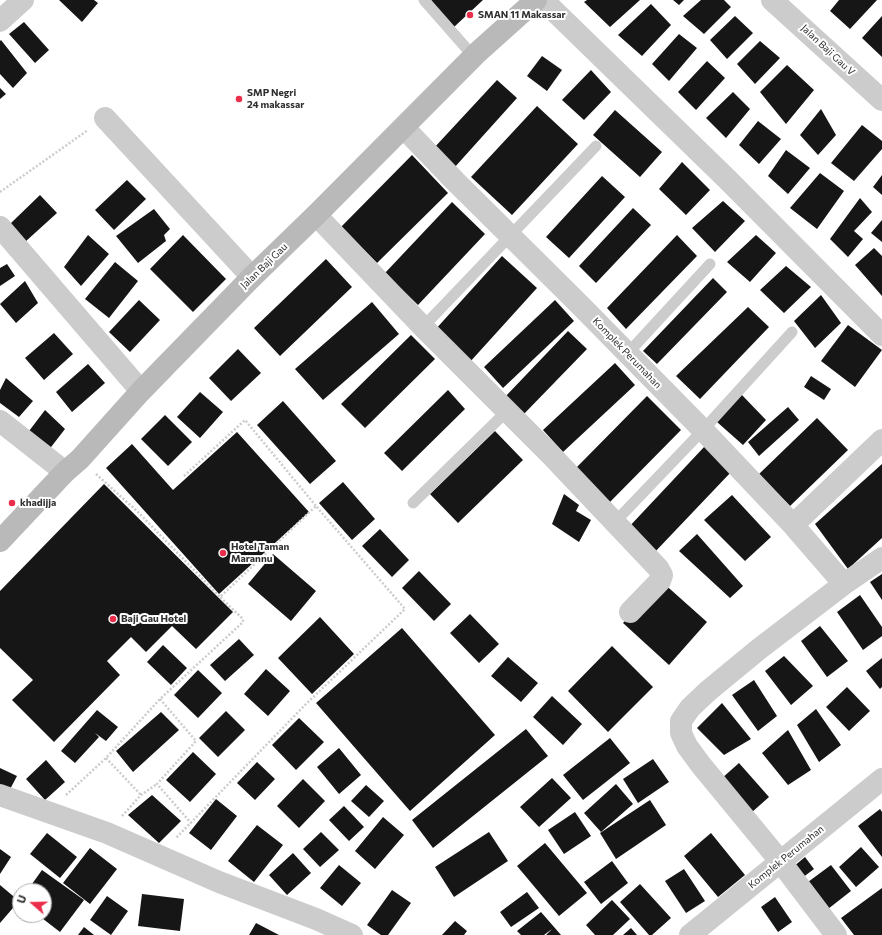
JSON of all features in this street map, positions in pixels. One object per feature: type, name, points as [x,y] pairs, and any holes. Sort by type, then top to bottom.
[{"type":"street","points":[[0,21],[23,0]]},
{"type":"street","name":"Jalan Baji Gau","points":[[0,541],[141,391],[252,277],[474,57],[536,0]]},
{"type":"street","points":[[543,0],[727,179],[882,335]]},
{"type":"street","name":"Jalan Baji Gau V","points":[[772,0],[882,100]]},
{"type":"street","points":[[105,118],[252,277]]},
{"type":"street","name":"Komplek Perumahan","points":[[404,128],[703,430],[793,525],[844,584]]},
{"type":"street","points":[[316,215],[658,568],[662,575],[658,584],[630,612]]},
{"type":"street","points":[[0,227],[141,391]]},
{"type":"street","points":[[0,421],[72,466]]},
{"type":"street","points":[[793,525],[882,440]]},
{"type":"street","points":[[836,935],[780,861],[701,765],[681,733],[681,722],[690,708],[708,691],[759,649],[844,584],[882,558]]},
{"type":"street","name":"Komplek Perumahan","points":[[690,935],[882,780]]},
{"type":"street","points":[[0,795],[106,833],[219,882],[316,919],[352,935]]},
{"type":"lane","points":[[424,0],[474,57]]},
{"type":"lane","points":[[423,327],[596,146]]},
{"type":"lane","points":[[628,353],[710,264]]},
{"type":"lane","points":[[615,522],[703,430],[792,332]]},
{"type":"lane","points":[[413,503],[506,411]]},
{"type":"path","points":[[0,192],[105,118]]},
{"type":"path","points":[[158,856],[306,704],[405,609],[316,506],[245,420],[184,476]]},
{"type":"path","points":[[48,813],[106,758],[160,699],[243,622],[243,619],[220,598],[139,513],[72,466]]},
{"type":"path","points":[[220,598],[316,506]]},
{"type":"path","points":[[106,833],[141,795],[157,784],[196,741],[160,699]]},
{"type":"path","points":[[106,758],[141,795]]},
{"type":"path","points":[[157,784],[191,823]]},
{"type":"building","points":[[59,0],[94,0],[98,3],[82,22]]},
{"type":"building","points":[[483,0],[454,27],[430,1]]},
{"type":"building","points":[[587,0],[640,0],[610,27],[584,2]]},
{"type":"building","points":[[673,0],[684,0],[679,5]]},
{"type":"building","points":[[701,0],[724,0],[731,7],[704,34],[683,16]]},
{"type":"building","points":[[839,0],[877,0],[850,29],[830,11]]},
{"type":"building","points":[[651,4],[671,25],[642,56],[618,35]]},
{"type":"building","points":[[735,16],[753,33],[727,59],[710,40]]},
{"type":"building","points":[[882,16],[882,57],[862,38]]},
{"type":"building","points":[[24,22],[49,50],[35,63],[9,34]]},
{"type":"building","points":[[679,34],[697,48],[669,81],[652,64]]},
{"type":"building","points":[[1,40],[27,73],[13,88],[0,74]]},
{"type":"building","points":[[760,41],[780,58],[755,84],[737,64]]},
{"type":"building","points":[[542,56],[562,70],[547,91],[527,76]]},
{"type":"building","points":[[707,61],[725,78],[696,110],[678,92]]},
{"type":"building","points":[[787,65],[814,90],[786,124],[760,92]]},
{"type":"building","points":[[591,70],[611,92],[584,120],[562,100]]},
{"type":"building","points":[[497,80],[517,98],[454,168],[433,149]]},
{"type":"building","points":[[0,88],[6,94],[0,99]]},
{"type":"building","points":[[733,92],[750,109],[726,138],[706,118]]},
{"type":"building","points":[[537,106],[578,144],[512,215],[471,177]]},
{"type":"building","points":[[821,109],[836,135],[818,155],[800,135]]},
{"type":"building","points":[[615,110],[662,152],[640,177],[593,135]]},
{"type":"building","points":[[758,121],[781,139],[759,164],[739,145]]},
{"type":"building","points":[[862,125],[882,141],[882,149],[854,181],[831,163]]},
{"type":"building","points":[[786,150],[810,168],[788,194],[768,176]]},
{"type":"building","points":[[412,155],[448,193],[377,263],[341,227]]},
{"type":"building","points":[[682,162],[710,190],[686,215],[659,189]]},
{"type":"building","points":[[820,173],[844,191],[817,229],[790,208]]},
{"type":"building","points":[[882,175],[882,195],[873,187]]},
{"type":"building","points":[[602,176],[625,197],[569,258],[546,237]]},
{"type":"building","points":[[127,180],[146,199],[114,230],[95,210]]},
{"type":"building","points":[[40,195],[57,213],[25,242],[10,224]]},
{"type":"building","points":[[860,198],[872,212],[854,231],[863,239],[848,257],[830,239]]},
{"type":"building","points":[[723,201],[745,221],[715,252],[692,228]]},
{"type":"building","points":[[452,202],[485,234],[418,305],[385,273]]},
{"type":"building","points":[[633,208],[651,225],[596,283],[579,266]]},
{"type":"building","points":[[154,209],[170,229],[164,235],[166,241],[138,263],[116,236]]},
{"type":"building","points":[[882,220],[882,242],[871,233]]},
{"type":"building","points":[[88,235],[109,254],[81,286],[64,267]]},
{"type":"building","points":[[183,235],[226,279],[193,312],[150,269]]},
{"type":"building","points":[[677,235],[697,256],[626,329],[607,308]]},
{"type":"building","points":[[756,235],[776,253],[750,282],[727,262]]},
{"type":"building","points":[[874,248],[882,256],[882,296],[855,265]]},
{"type":"building","points":[[502,256],[537,288],[469,363],[434,331]]},
{"type":"building","points":[[326,259],[352,287],[280,356],[254,328]]},
{"type":"building","points":[[115,262],[138,281],[109,318],[85,299]]},
{"type":"building","points":[[7,264],[15,276],[0,286],[0,268]]},
{"type":"building","points":[[786,266],[811,287],[784,313],[760,290]]},
{"type":"building","points":[[713,278],[727,292],[657,364],[643,351]]},
{"type":"building","points":[[25,281],[38,303],[16,323],[0,304]]},
{"type":"building","points":[[821,295],[841,323],[815,348],[794,321]]},
{"type":"building","points":[[139,300],[160,320],[130,352],[109,332]]},
{"type":"building","points":[[555,300],[574,321],[503,388],[484,367]]},
{"type":"building","points":[[372,302],[399,334],[323,400],[295,369]]},
{"type":"building","points":[[748,307],[769,327],[700,399],[676,376]]},
{"type":"building","points":[[848,325],[882,350],[855,387],[821,361]]},
{"type":"building","points":[[568,331],[587,349],[522,416],[504,398]]},
{"type":"building","points":[[54,333],[73,354],[44,380],[25,358]]},
{"type":"building","points":[[411,335],[435,359],[365,428],[341,404]]},
{"type":"building","points":[[238,349],[261,373],[231,401],[209,378]]},
{"type":"building","points":[[615,363],[635,385],[563,452],[543,430]]},
{"type":"building","points":[[88,364],[105,383],[72,412],[56,392]]},
{"type":"building","points":[[811,376],[831,389],[824,400],[804,387]]},
{"type":"building","points":[[6,378],[33,401],[19,417],[0,403],[0,390]]},
{"type":"building","points":[[448,390],[465,409],[402,471],[384,453]]},
{"type":"building","points":[[200,392],[223,412],[200,438],[177,417]]},
{"type":"building","points":[[741,394],[766,420],[743,445],[717,422]]},
{"type":"building","points":[[647,396],[681,430],[610,502],[576,468]]},
{"type":"building","points":[[283,401],[336,461],[310,484],[257,425]]},
{"type":"building","points":[[788,407],[799,420],[759,456],[748,442]]},
{"type":"building","points":[[45,410],[65,429],[48,451],[26,435]]},
{"type":"building","points":[[165,415],[192,442],[168,466],[141,439]]},
{"type":"building","points":[[817,418],[848,450],[790,506],[759,474]]},
{"type":"building","points":[[495,431],[523,460],[458,523],[430,494]]},
{"type":"building","name":"Hotel Taman Marannu","points":[[237,432],[309,512],[219,594],[106,468],[132,444],[173,490]]},
{"type":"building","points":[[705,446],[732,471],[653,554],[627,529]]},
{"type":"building","points":[[882,464],[882,538],[848,569],[815,524]]},
{"type":"building","points":[[343,482],[375,519],[352,540],[319,503]]},
{"type":"building","name":"Baji Gau Hotel","points":[[104,484],[233,612],[196,649],[172,626],[146,652],[131,637],[107,661],[120,675],[54,742],[12,700],[33,680],[0,648],[0,591]]},
{"type":"building","points":[[564,494],[579,505],[576,511],[591,520],[579,542],[552,524]]},
{"type":"building","points":[[732,495],[771,537],[745,561],[704,520]]},
{"type":"building","points":[[380,529],[409,560],[392,577],[362,546]]},
{"type":"building","points":[[697,534],[743,586],[730,598],[679,551]]},
{"type":"building","points":[[273,554],[316,591],[291,621],[248,584]]},
{"type":"building","points":[[419,571],[451,604],[434,621],[402,588]]},
{"type":"building","points":[[882,574],[882,600],[870,582]]},
{"type":"building","points":[[661,581],[707,622],[669,665],[623,623]]},
{"type":"building","points":[[860,595],[882,627],[882,636],[863,650],[837,612]]},
{"type":"building","points":[[470,614],[499,644],[479,663],[450,633]]},
{"type":"building","points":[[320,617],[354,654],[312,694],[278,658]]},
{"type":"building","points":[[820,626],[848,661],[827,677],[801,641]]},
{"type":"building","points":[[402,628],[495,735],[410,811],[316,703]]},
{"type":"building","points":[[239,639],[254,655],[225,681],[210,665]]},
{"type":"building","points":[[163,645],[187,668],[171,685],[147,662]]},
{"type":"building","points":[[612,646],[653,687],[608,732],[568,691]]},
{"type":"building","points":[[784,656],[813,686],[791,705],[765,671]]},
{"type":"building","points":[[508,657],[538,683],[521,702],[491,676]]},
{"type":"building","points":[[882,658],[882,687],[880,689],[866,671]]},
{"type":"building","points":[[266,669],[290,691],[268,716],[244,694]]},
{"type":"building","points":[[198,670],[222,693],[198,718],[174,695]]},
{"type":"building","points":[[754,680],[777,716],[758,731],[732,695]]},
{"type":"building","points":[[847,687],[870,711],[849,731],[826,707]]},
{"type":"building","points":[[552,696],[582,724],[563,745],[533,717]]},
{"type":"building","points":[[722,703],[751,739],[724,755],[697,728]]},
{"type":"building","points":[[816,709],[841,745],[819,762],[797,725]]},
{"type":"building","points":[[97,710],[118,727],[106,741],[95,733],[99,737],[75,763],[61,751]]},
{"type":"building","points":[[226,711],[245,730],[218,757],[199,738]]},
{"type":"building","points":[[161,712],[179,730],[133,772],[116,751]]},
{"type":"building","points":[[299,718],[324,742],[296,770],[272,745]]},
{"type":"building","points":[[526,729],[548,756],[433,848],[412,820]]},
{"type":"building","points":[[788,730],[811,770],[788,785],[762,753]]},
{"type":"building","points":[[610,738],[630,763],[583,800],[563,775]]},
{"type":"building","points":[[339,748],[361,775],[339,794],[317,767]]},
{"type":"building","points":[[193,752],[216,774],[190,802],[166,780]]},
{"type":"building","points":[[653,759],[669,782],[638,803],[623,779]]},
{"type":"building","points":[[46,760],[65,782],[45,800],[26,779]]},
{"type":"building","points":[[257,762],[275,779],[255,800],[237,783]]},
{"type":"building","points":[[739,763],[769,797],[751,813],[721,779]]},
{"type":"building","points":[[0,768],[17,776],[7,795],[0,791]]},
{"type":"building","points":[[552,778],[571,798],[539,827],[520,807]]},
{"type":"building","points":[[303,779],[325,801],[299,828],[277,806]]},
{"type":"building","points":[[616,784],[633,804],[601,832],[584,813]]},
{"type":"building","points":[[366,785],[384,801],[369,817],[351,801]]},
{"type":"building","points":[[152,795],[181,821],[159,843],[128,815]]},
{"type":"building","points":[[216,799],[237,816],[211,850],[189,833]]},
{"type":"building","points":[[650,800],[666,825],[616,859],[600,833]]},
{"type":"building","points":[[344,806],[364,827],[349,841],[329,820]]},
{"type":"building","points":[[880,809],[882,812],[882,857],[858,826]]},
{"type":"building","points":[[575,812],[591,836],[564,854],[548,830]]},
{"type":"building","points":[[383,817],[404,835],[375,869],[355,851]]},
{"type":"building","points":[[257,825],[283,845],[254,882],[228,861]]},
{"type":"building","points":[[321,832],[339,850],[320,867],[303,849]]},
{"type":"building","points":[[489,832],[508,861],[454,897],[435,867]]},
{"type":"building","points":[[47,833],[77,857],[60,878],[30,854]]},
{"type":"building","points":[[711,833],[745,875],[718,897],[684,856]]},
{"type":"building","points":[[545,843],[587,893],[559,916],[517,866]]},
{"type":"building","points":[[861,847],[879,867],[856,887],[839,867]]},
{"type":"building","points":[[90,848],[117,869],[90,904],[63,883]]},
{"type":"building","points":[[0,849],[11,857],[0,874]]},
{"type":"building","points":[[293,853],[311,873],[287,895],[269,875]]},
{"type":"building","points":[[805,857],[814,869],[802,878],[793,867]]},
{"type":"building","points":[[612,861],[628,883],[601,904],[584,882]]},
{"type":"building","points":[[339,865],[361,883],[342,906],[320,888]]},
{"type":"building","points":[[831,865],[851,891],[828,909],[808,882]]},
{"type":"building","points":[[684,869],[705,901],[686,913],[665,881]]},
{"type":"building","points":[[42,870],[84,900],[60,932],[48,923],[52,923],[52,883],[33,883]]},
{"type":"building","points":[[640,884],[671,918],[652,935],[649,935],[620,902]]},
{"type":"building","points":[[0,885],[12,895],[12,909],[0,923]]},
{"type":"building","points":[[882,888],[882,935],[854,935],[841,918]]},
{"type":"building","points":[[392,890],[411,903],[388,935],[381,935],[367,925]]},
{"type":"building","points":[[527,892],[539,908],[511,927],[500,912]]},
{"type":"building","points":[[142,894],[184,899],[180,931],[138,926]]},
{"type":"building","points":[[107,896],[128,911],[111,935],[90,920]]},
{"type":"building","points":[[775,897],[792,922],[778,932],[761,907]]},
{"type":"building","points":[[612,900],[630,919],[613,935],[595,935],[586,925]]},
{"type":"building","points":[[541,912],[561,935],[546,935],[552,929],[544,935],[521,935],[517,931]]},
{"type":"building","points":[[455,921],[467,931],[464,935],[442,935]]},
{"type":"building","points":[[256,923],[279,935],[249,935]]},
{"type":"building","points":[[84,927],[94,935],[78,935]]},
{"type":"building","points":[[631,928],[637,935],[623,935]]},
{"type":"place","name":"SMAN 11 Makassar","points":[[470,15]]},
{"type":"place","name":"SMP Negri 24 makassar","points":[[239,99]]},
{"type":"place","name":"khadijja","points":[[12,503]]},
{"type":"place","name":"Hotel Taman Marannu","points":[[223,553]]},
{"type":"place","name":"Baji Gau Hotel","points":[[113,619]]}]
